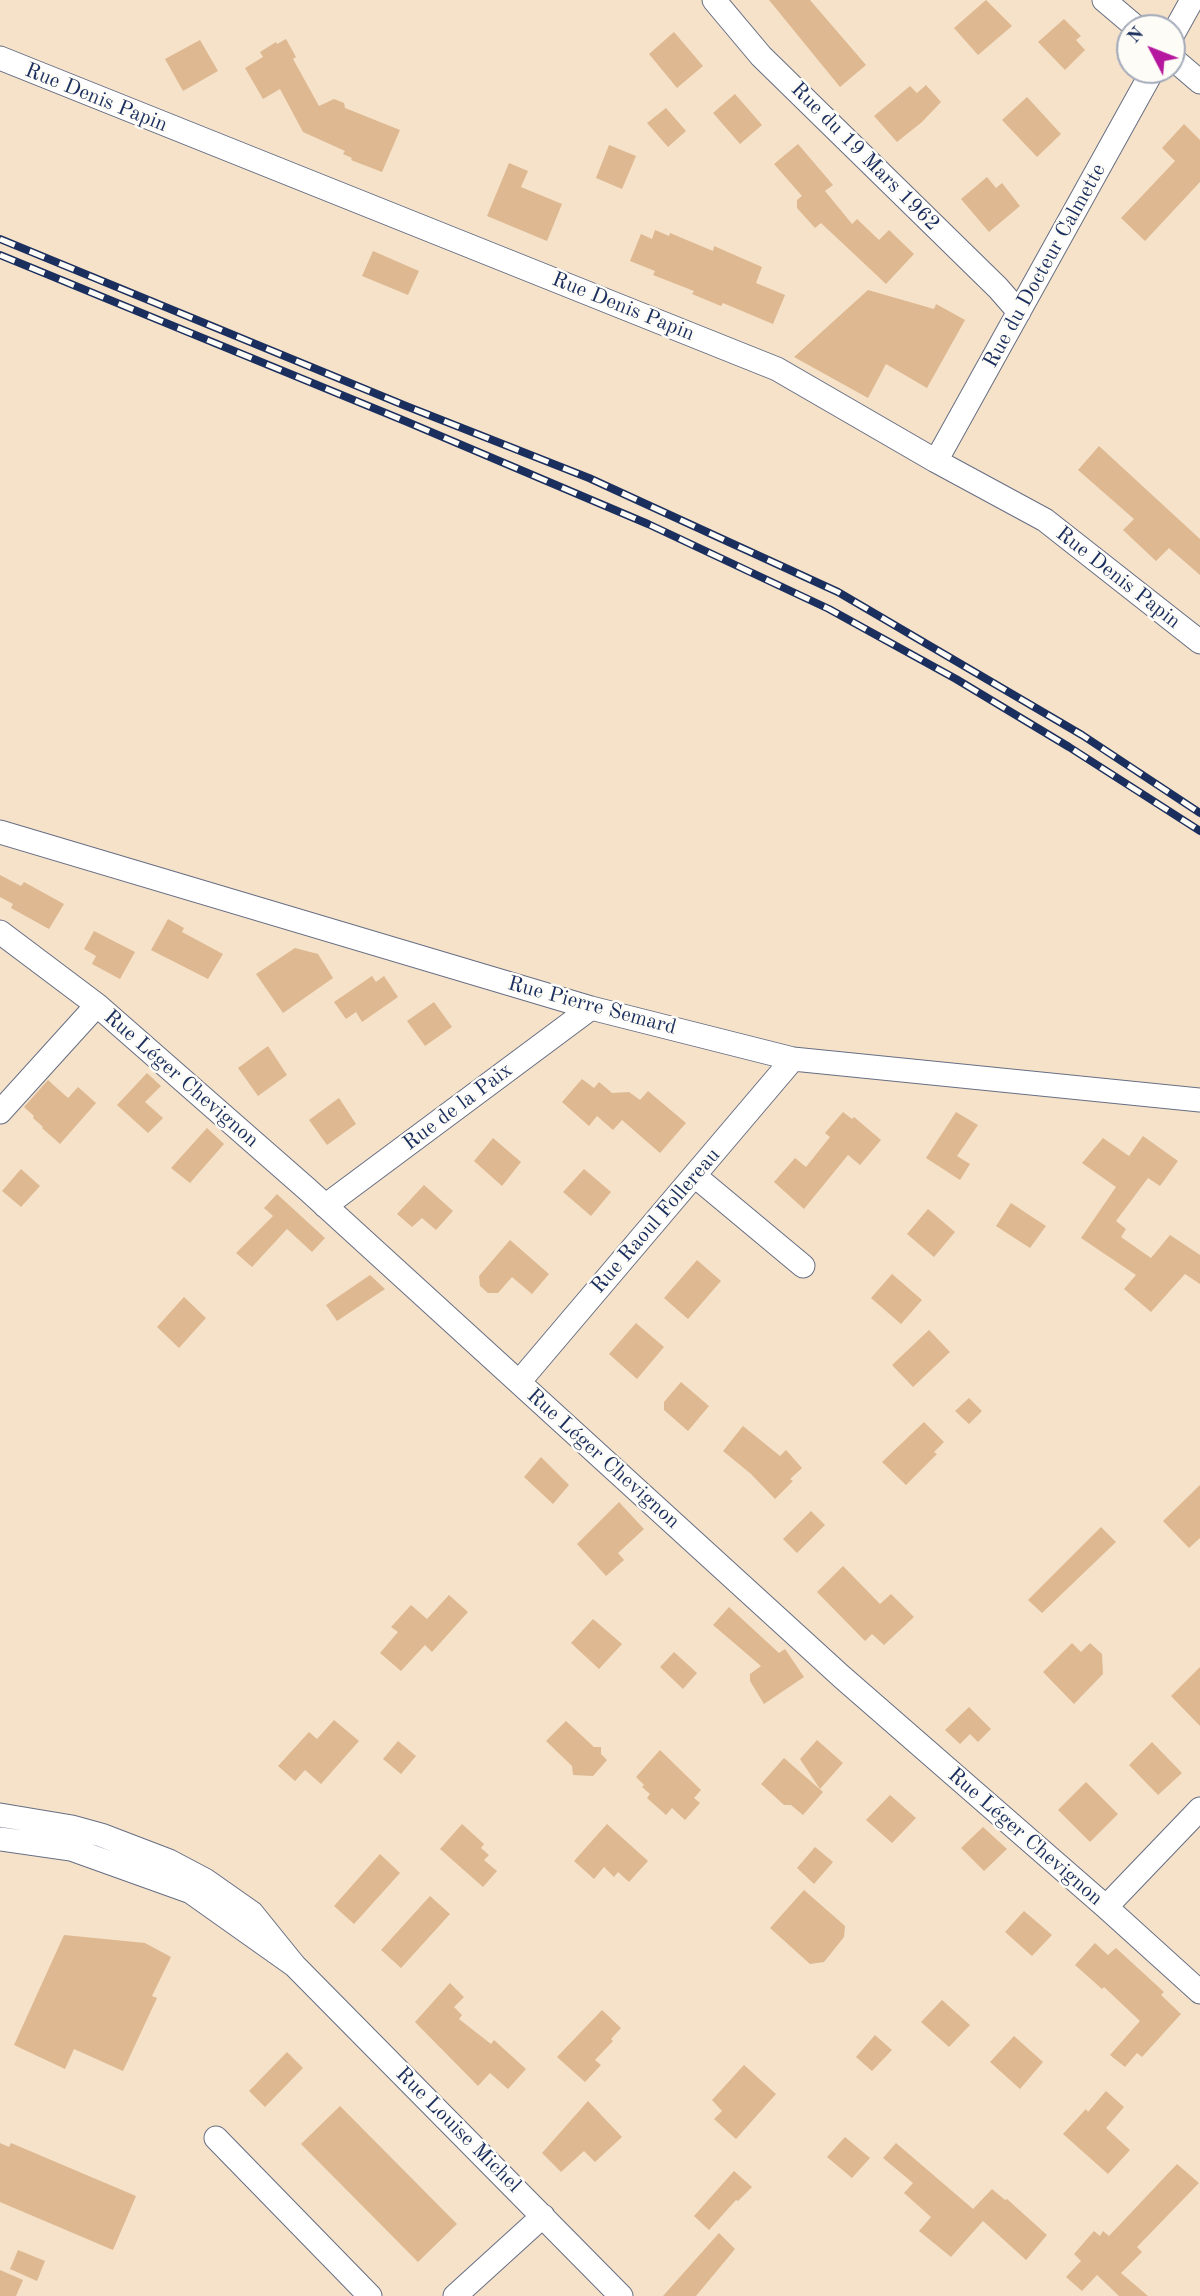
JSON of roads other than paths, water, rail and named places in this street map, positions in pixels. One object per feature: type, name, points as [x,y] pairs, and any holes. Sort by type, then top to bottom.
[{"type":"street","name":"Rue du 19 Mars 1962","points":[[714,0],[761,55],[988,278],[1019,312]]},
{"type":"street","points":[[1104,0],[1120,14]]},
{"type":"street","name":"Rue Denis Papin","points":[[0,58],[777,369],[936,461],[1045,520],[1200,642]]},
{"type":"street","points":[[1186,70],[1200,82]]},
{"type":"street","name":"Rue du Docteur Calmette","points":[[936,461],[1145,84]]},
{"type":"street","name":"Rue Pierre Semard","points":[[0,832],[591,1008],[793,1059],[1200,1100]]},
{"type":"street","name":"Rue Léger Chevignon","points":[[0,932],[96,1005],[325,1206],[842,1677],[1200,1992]]},
{"type":"street","points":[[0,1112],[96,1005]]},
{"type":"street","name":"Rue de la Paix","points":[[325,1206],[591,1008]]},
{"type":"street","name":"Rue Raoul Follereau","points":[[519,1382],[793,1059]]},
{"type":"street","points":[[695,1176],[803,1266]]},
{"type":"street","points":[[1106,1907],[1200,1808]]},
{"type":"street","name":"Rue Louise Michel","points":[[0,1815],[72,1827],[169,1861],[205,1880],[253,1913],[294,1965],[621,2296]]},
{"type":"street","name":"Rue Louise Michel","points":[[0,1839],[71,1849],[191,1892],[294,1965]]},
{"type":"street","points":[[216,2138],[370,2296]]},
{"type":"street","points":[[455,2296],[543,2216]]},
{"type":"railway","points":[[0,239],[589,478],[838,592],[1082,735],[1200,813]]},
{"type":"railway","points":[[0,255],[648,524],[829,609],[956,679],[1200,831]]}]
